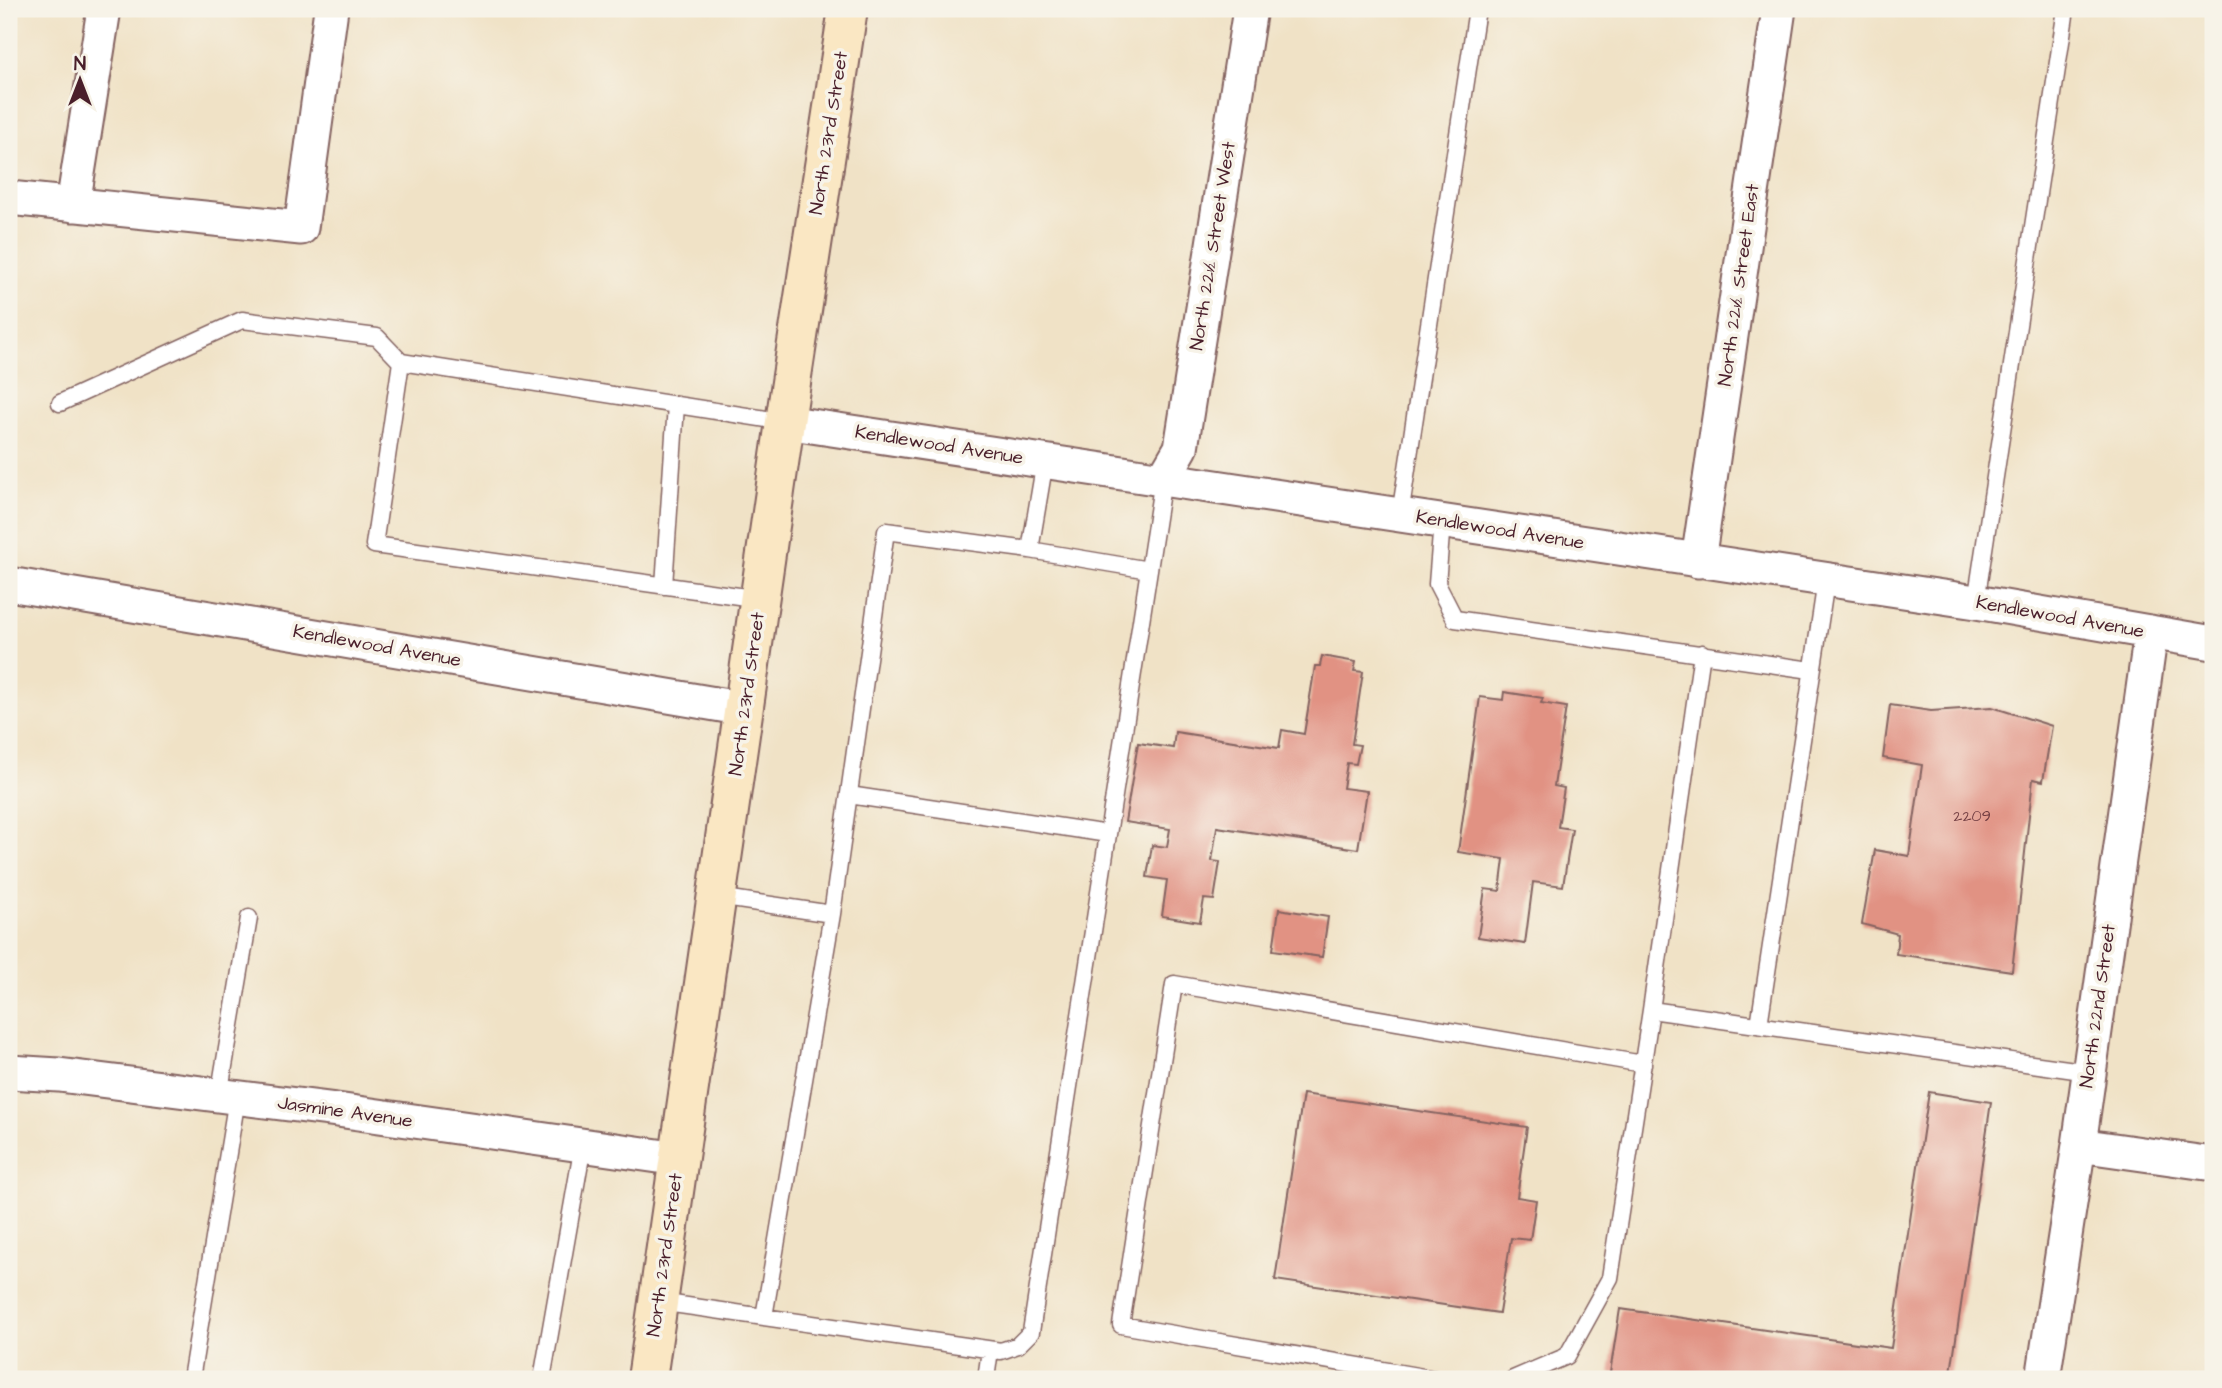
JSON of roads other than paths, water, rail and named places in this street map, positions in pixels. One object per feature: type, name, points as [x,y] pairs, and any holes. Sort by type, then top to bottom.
[{"type":"main road","name":"North 23rd Street","points":[[648,1379],[785,422],[848,9]]},
{"type":"street","points":[[74,205],[104,9]]},
{"type":"street","points":[[9,198],[301,228],[331,9]]},
{"type":"street","name":"North 22½ Street West","points":[[1163,479],[1181,449],[1250,9]]},
{"type":"street","name":"North 22½ Street East","points":[[1698,561],[1779,9]]},
{"type":"street","name":"Kendlewood Avenue","points":[[785,422],[1976,602],[2213,643]]},
{"type":"street","name":"Kendlewood Avenue","points":[[9,584],[745,709]]},
{"type":"street","name":"North 22nd Street","points":[[2043,1379],[2079,1145],[2151,632]]},
{"type":"street","name":"Jasmine Avenue","points":[[9,1072],[59,1075],[679,1159]]},
{"type":"street","points":[[2079,1145],[2213,1164]]},
{"type":"lane","points":[[1400,515],[1477,9]]},
{"type":"lane","points":[[1976,602],[2066,9]]},
{"type":"lane","points":[[60,403],[242,320],[377,337],[401,362],[785,422]]},
{"type":"lane","points":[[401,362],[373,545],[760,599]]},
{"type":"lane","points":[[664,586],[676,405]]},
{"type":"lane","points":[[1030,550],[1045,461]]},
{"type":"lane","points":[[659,1302],[1001,1351],[1018,1345],[1031,1332],[1163,479]]},
{"type":"lane","points":[[1442,522],[1437,584],[1455,619],[1811,670]]},
{"type":"lane","points":[[764,1317],[832,914],[886,530],[1149,570]]},
{"type":"lane","points":[[1759,1025],[1826,580]]},
{"type":"lane","points":[[1513,1379],[1567,1356],[1610,1278],[1702,653]]},
{"type":"lane","points":[[849,795],[1108,834]]},
{"type":"lane","points":[[718,897],[832,914]]},
{"type":"lane","points":[[191,1379],[249,918]]},
{"type":"lane","points":[[1435,1379],[1121,1325],[1174,984],[1643,1065]]},
{"type":"lane","points":[[1651,1010],[2089,1072]]},
{"type":"lane","points":[[542,1379],[583,1145]]},
{"type":"lane","points":[[986,1379],[990,1350]]}]
